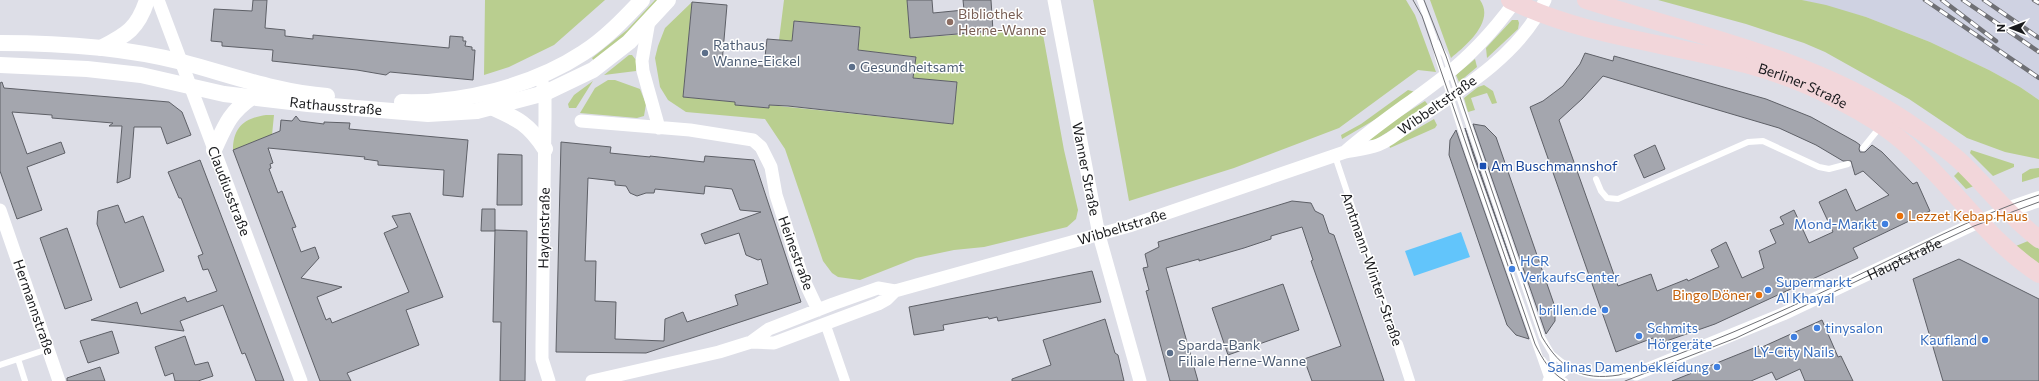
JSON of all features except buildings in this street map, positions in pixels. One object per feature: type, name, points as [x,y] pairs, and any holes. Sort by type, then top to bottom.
[{"type":"main road","name":"Berliner Straße","points":[[1586,0],[1764,54],[1815,72],[1859,93],[1905,121],[1961,162],[2007,210],[2039,239]]},
{"type":"main road","name":"Berliner Straße","points":[[1514,1],[1542,6],[1569,23],[1714,56],[1784,77],[1821,92],[1881,126],[1900,140],[2012,254],[2039,274]]},
{"type":"street","points":[[101,48],[123,37],[132,29],[142,17],[147,0]]},
{"type":"street","name":"Claudiusstraße","points":[[158,0],[301,381]]},
{"type":"street","name":"Rathausstraße","points":[[1,44],[101,48],[143,54],[182,62],[241,79],[318,95],[386,102],[416,102],[464,98],[492,92],[540,75],[582,54],[594,46],[615,28],[642,0]]},
{"type":"street","name":"Rathausstraße","points":[[0,65],[87,69],[141,75],[252,98],[340,107],[428,114],[476,111],[545,93],[593,70],[614,55],[668,0]]},
{"type":"street","name":"Wanner Straße","points":[[1054,0],[1099,235],[1140,381]]},
{"type":"street","name":"Wibbeltstraße","points":[[1340,154],[1370,129],[1447,74],[1480,42],[1514,1]]},
{"type":"street","name":"Wibbeltstraße","points":[[751,342],[769,329],[878,288],[895,291],[1099,235],[1340,154],[1378,145],[1454,96],[1516,43],[1542,6]]},
{"type":"street","points":[[581,121],[659,128],[643,71],[642,61],[649,21]]},
{"type":"street","name":"Haydnstraße","points":[[540,75],[545,93],[542,360],[549,381]]},
{"type":"street","points":[[214,150],[221,132],[230,117],[236,109],[252,98]]},
{"type":"street","points":[[491,107],[522,122],[535,133],[545,149]]},
{"type":"street","name":"Heinestraße","points":[[659,128],[690,130],[753,140],[761,148],[767,157],[776,195],[802,276],[818,310]]},
{"type":"street","name":"Hauptstraße","points":[[1630,378],[1783,314],[1980,221],[2039,199]]},
{"type":"street","name":"Hermannstraße","points":[[0,210],[60,381]]},
{"type":"street","name":"Wibbeltstraße","points":[[751,342],[774,343],[878,304],[888,299],[895,291]]},
{"type":"street","points":[[825,323],[845,381]]},
{"type":"street","points":[[592,381],[719,352],[751,342]]},
{"type":"street","name":"Amtmann-Winter-Straße","points":[[1398,344],[1410,381]]},
{"type":"street","points":[[1553,380],[1566,368]]},
{"type":"lane","points":[[1420,0],[1434,38],[1445,56],[1447,74],[1535,344],[1553,380]]},
{"type":"lane","points":[[1454,96],[1540,330],[1552,354],[1553,380]]},
{"type":"lane","points":[[1864,148],[1881,126]]},
{"type":"lane","points":[[1596,179],[1601,191],[1607,198],[1618,199],[1748,142],[1757,141],[1763,141],[1819,167],[1829,168],[1848,164]]},
{"type":"lane","name":"Amtmann-Winter-Straße","points":[[1340,154],[1398,344]]},
{"type":"lane","points":[[0,365],[48,349]]},
{"type":"lane","name":"Hauptstraße","points":[[1552,354],[1566,368],[1592,378],[1630,378]]},
{"type":"lane","points":[[18,359],[25,381]]},
{"type":"shaded area","points":[[1802,0],[2039,0],[2039,100],[2020,87],[1989,70],[1930,42],[1866,17]]},
{"type":"green space","points":[[485,0],[605,0],[554,45],[509,67],[484,75]]},
{"type":"green space","points":[[655,0],[659,0],[625,36],[594,61],[592,58],[627,30]]},
{"type":"green space","points":[[784,0],[907,0],[910,38],[1042,29],[1064,150],[1078,210],[1076,219],[1067,227],[984,247],[954,250],[916,258],[860,280],[838,277],[832,273],[823,261],[785,149],[765,119],[686,112],[668,100],[660,87],[655,58],[665,28],[692,2],[683,97],[735,102],[736,105],[769,108],[769,105],[953,124],[957,82],[913,78],[916,57],[858,50],[860,27],[794,21],[792,41],[779,40]]},
{"type":"green space","points":[[1093,0],[1406,0],[1415,15],[1436,72],[1418,70],[1339,128],[1234,168],[1129,201]]},
{"type":"green space","points":[[1430,0],[1480,0],[1484,8],[1482,24],[1477,32],[1451,58]]},
{"type":"green space","points":[[1658,0],[1802,0],[1826,5],[1866,17],[1930,42],[1989,70],[2020,87],[2039,100],[2039,159],[2005,152],[1967,138],[1909,99],[1825,52],[1804,43],[1746,24]]},
{"type":"green space","points":[[1512,20],[1518,20],[1518,29],[1487,58],[1486,48]]},
{"type":"green space","points":[[629,55],[632,55],[636,60],[636,71],[604,75]]},
{"type":"green space","points":[[1475,59],[1477,67],[1459,82],[1456,75]]},
{"type":"green space","points":[[608,80],[615,80],[640,89],[646,104],[644,116],[637,118],[580,113],[595,88]]},
{"type":"green space","points":[[593,81],[576,108],[569,108],[568,104],[574,95]]},
{"type":"green space","points":[[1484,85],[1493,91],[1497,103],[1492,104],[1487,93],[1471,98],[1475,110],[1468,112],[1464,98],[1478,87]]},
{"type":"green space","points":[[1408,90],[1415,92],[1398,106],[1342,139],[1341,135],[1361,124]]},
{"type":"green space","points":[[1425,101],[1429,106],[1375,140],[1370,140],[1370,136]]},
{"type":"green space","points":[[274,115],[272,135],[233,150],[235,135],[242,125],[252,118]]},
{"type":"green space","points":[[1434,119],[1437,125],[1435,128],[1390,148],[1389,145]]},
{"type":"green space","points":[[1971,150],[2014,164],[2014,167],[1993,176],[1970,153]]},
{"type":"green space","points":[[2039,168],[2039,177],[2022,182],[2022,174],[2030,169]]},
{"type":"green space","points":[[1959,171],[1974,186],[1966,189],[1954,176]]},
{"type":"green space","points":[[2028,241],[2039,249],[2039,264],[2016,246]]},
{"type":"water","points":[[1461,232],[1470,257],[1414,276],[1405,251]]},
{"type":"tram line","points":[[1413,0],[1422,16],[1535,344],[1547,365],[1555,374],[1565,381]]},
{"type":"tram line","points":[[1424,0],[1446,56],[1542,337],[1549,348],[1565,365],[1583,374],[1594,376],[1619,375],[1706,344],[1790,307],[1965,224],[2039,195]]},
{"type":"tram line","points":[[1625,381],[1736,338],[1974,226],[2039,202]]},
{"type":"railway","points":[[1925,0],[2039,78]]},
{"type":"railway","points":[[1942,0],[1996,41]]},
{"type":"railway","points":[[1963,0],[2039,52]]},
{"type":"railway","points":[[1984,0],[2039,38]]},
{"type":"railway","points":[[2034,0],[2039,3]]},
{"type":"place","name":"Bibliothek Herne-Wanne","points":[[950,22]]},
{"type":"place","name":"Rathaus Wanne-Eickel","points":[[705,53]]},
{"type":"place","name":"Gesundheitsamt","points":[[852,67]]},
{"type":"place","name":"Am Buschmannshof","points":[[1483,166]]},
{"type":"place","name":"Lezzet Kebap Haus","points":[[1900,216]]},
{"type":"place","name":"Mond-Markt","points":[[1885,224]]},
{"type":"place","name":"HCR VerkaufsCenter","points":[[1512,269]]},
{"type":"place","name":"Supermarkt Al Khayal","points":[[1768,290]]},
{"type":"place","name":"Bingo Döner","points":[[1759,295]]},
{"type":"place","name":"brillen.de","points":[[1605,310]]},
{"type":"place","name":"tinysalon","points":[[1817,328]]},
{"type":"place","name":"Schmits Hörgeräte","points":[[1639,336]]},
{"type":"place","name":"LY-City Nails","points":[[1794,337]]},
{"type":"place","name":"Kaufland","points":[[1985,340]]},
{"type":"place","name":"Sparda-Bank Filiale Herne-Wanne","points":[[1170,353]]},
{"type":"place","name":"Salinas Damenbekleidung","points":[[1717,367]]}]
